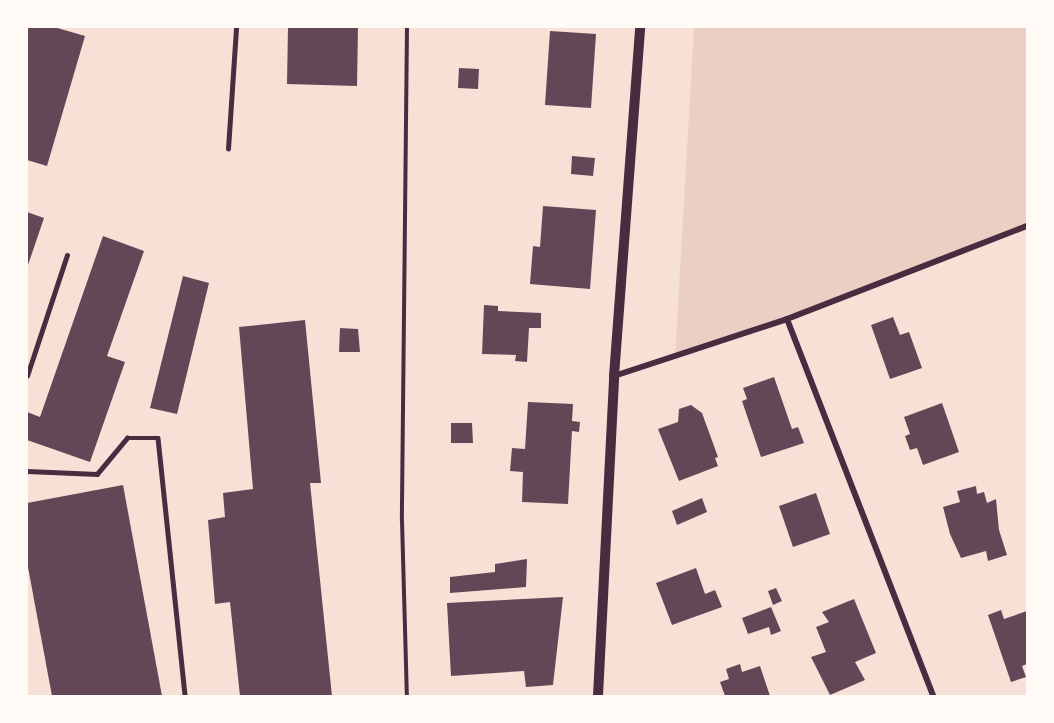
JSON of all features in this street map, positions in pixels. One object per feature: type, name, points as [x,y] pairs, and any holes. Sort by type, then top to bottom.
[{"type":"street","points":[[598,696],[614,376],[640,27]]},
{"type":"street","points":[[614,376],[787,319],[1027,226]]},
{"type":"street","points":[[787,319],[933,696]]},
{"type":"lane","points":[[228,149],[236,27]]},
{"type":"lane","points":[[27,375],[67,255]]},
{"type":"lane","points":[[27,471],[97,474],[127,438],[158,438],[185,696]]},
{"type":"path","points":[[407,27],[402,521],[407,696]]},
{"type":"shaded area","points":[[694,27],[1027,27],[1027,226],[675,358]]},
{"type":"building","points":[[27,27],[54,27],[85,36],[47,166],[27,160]]},
{"type":"building","points":[[288,27],[358,27],[357,86],[287,84]]},
{"type":"building","points":[[550,31],[596,34],[591,108],[545,105]]},
{"type":"building","points":[[459,68],[479,69],[478,89],[458,88]]},
{"type":"building","points":[[572,156],[595,158],[593,176],[571,174]]},
{"type":"building","points":[[543,206],[596,210],[590,289],[530,284],[533,246],[540,247]]},
{"type":"building","points":[[27,212],[44,218],[27,268]]},
{"type":"building","points":[[103,236],[144,251],[107,356],[125,362],[90,462],[27,440],[27,412],[40,417]]},
{"type":"building","points":[[183,276],[209,283],[177,414],[150,408]]},
{"type":"building","points":[[484,305],[498,306],[498,311],[541,313],[541,328],[529,328],[527,362],[515,361],[516,355],[482,354]]},
{"type":"building","points":[[893,317],[900,335],[909,332],[922,368],[890,379],[871,325]]},
{"type":"building","points":[[305,320],[321,483],[310,483],[332,696],[240,696],[230,602],[215,604],[208,520],[225,517],[223,493],[253,489],[239,327]]},
{"type":"building","points":[[340,328],[358,329],[360,352],[339,352]]},
{"type":"building","points":[[774,377],[792,429],[798,427],[804,443],[761,457],[742,401],[747,399],[743,388]]},
{"type":"building","points":[[528,402],[573,404],[572,421],[580,422],[579,432],[572,431],[568,504],[522,502],[523,472],[510,471],[512,448],[525,449]]},
{"type":"building","points":[[942,403],[959,452],[923,465],[917,448],[910,450],[905,436],[910,434],[904,417]]},
{"type":"building","points":[[691,405],[702,413],[718,457],[715,458],[718,466],[679,481],[658,429],[678,422],[679,409]]},
{"type":"building","points":[[451,423],[472,423],[473,443],[451,443]]},
{"type":"building","points":[[123,485],[162,696],[52,696],[27,562],[27,503]]},
{"type":"building","points":[[976,486],[977,494],[984,492],[987,503],[996,499],[999,530],[1007,555],[988,561],[986,551],[961,558],[950,534],[943,507],[960,502],[957,491]]},
{"type":"building","points":[[816,493],[830,534],[793,547],[779,506]]},
{"type":"building","points":[[702,498],[707,512],[677,525],[672,511]]},
{"type":"building","points":[[527,559],[526,587],[450,593],[450,577],[495,572],[495,564]]},
{"type":"building","points":[[696,568],[705,594],[715,590],[722,607],[672,625],[656,583]]},
{"type":"building","points":[[776,588],[782,601],[773,605],[768,591]]},
{"type":"building","points":[[563,597],[553,685],[526,687],[524,671],[451,676],[447,603]]},
{"type":"building","points":[[854,599],[876,653],[855,662],[865,680],[830,695],[811,657],[826,652],[816,627],[829,622],[822,612]]},
{"type":"building","points":[[771,607],[781,631],[771,635],[769,627],[748,634],[742,618]]},
{"type":"building","points":[[1001,610],[1004,619],[1027,611],[1027,664],[1022,666],[1026,677],[1011,682],[988,615]]},
{"type":"building","points":[[740,664],[742,672],[760,666],[770,696],[725,696],[720,682],[729,679],[726,669]]}]
